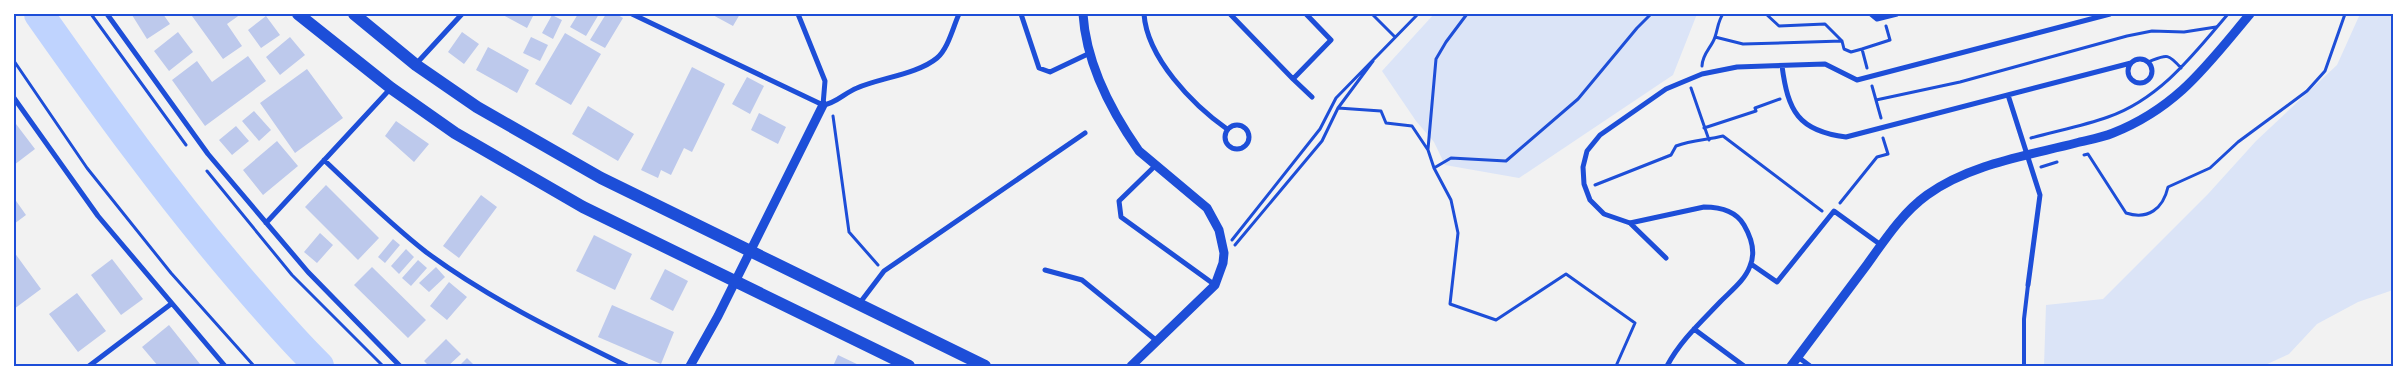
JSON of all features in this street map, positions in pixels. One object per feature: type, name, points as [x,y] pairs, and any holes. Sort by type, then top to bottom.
[{"type":"main road","points":[[298,14],[391,88],[455,133],[583,207],[909,366]]},
{"type":"main road","points":[[354,14],[416,65],[477,107],[601,178],[985,366]]},
{"type":"street","points":[[107,14],[208,154],[308,272],[400,366]]},
{"type":"street","points":[[416,65],[462,14]]},
{"type":"street","points":[[632,14],[823,105],[834,103],[855,89],[925,66],[936,59],[942,52],[959,14]]},
{"type":"street","points":[[690,366],[735,282],[823,105],[825,81],[798,14]]},
{"type":"street","points":[[1021,14],[1039,68],[1050,72],[1090,53]]},
{"type":"street","points":[[1083,14],[1085,37],[1090,53],[1115,111],[1130,138],[1139,150],[1207,208],[1219,230],[1224,249],[1223,263],[1215,285],[1131,366]]},
{"type":"street","points":[[1144,14],[1151,42],[1176,81],[1190,99],[1227,129]]},
{"type":"street","points":[[1230,14],[1312,98]]},
{"type":"street","points":[[1293,79],[1331,40],[1306,14]]},
{"type":"street","points":[[1871,14],[1877,19],[1897,14]]},
{"type":"street","points":[[1666,258],[1630,223],[1604,214],[1590,200],[1586,189],[1583,167],[1587,151],[1600,134],[1666,89],[1702,74],[1737,67],[1825,64],[1857,80],[1870,78],[2110,14]]},
{"type":"street","points":[[1792,366],[1881,245],[1911,208],[1944,184],[1979,168],[2111,134],[2156,112],[2175,98],[2202,71],[2250,14]]},
{"type":"street","points":[[1782,66],[1788,96],[1797,117],[1807,126],[1826,135],[1846,137],[2142,59],[2148,62],[2152,68],[2151,76],[2146,82],[2139,83],[2132,80],[2128,73],[2131,63]]},
{"type":"street","points":[[266,223],[391,88]]},
{"type":"street","points":[[2008,95],[2040,195],[2028,285]]},
{"type":"street","points":[[14,98],[98,216],[225,366]]},
{"type":"street","points":[[1234,125],[1242,126],[1249,136],[1247,144],[1241,148],[1230,147],[1225,137],[1227,129],[1234,125]]},
{"type":"street","points":[[858,305],[884,271],[1085,133]]},
{"type":"street","points":[[324,160],[398,230],[451,270],[510,306],[627,366]]},
{"type":"street","points":[[1156,165],[1120,201],[1121,217],[1215,285]]},
{"type":"street","points":[[1630,223],[1704,207],[1716,207],[1732,213],[1742,221],[1749,233],[1753,246],[1751,264],[1743,280],[1675,350],[1667,366]]},
{"type":"street","points":[[1751,264],[1777,282],[1834,211],[1881,245]]},
{"type":"street","points":[[1045,270],[1082,280],[1157,341]]},
{"type":"street","points":[[89,366],[171,304]]},
{"type":"street","points":[[1694,329],[1744,366]]},
{"type":"street","points":[[1798,357],[1810,366]]},
{"type":"lane","points":[[2024,366],[2024,319],[2028,285]]},
{"type":"path","points":[[1372,14],[1395,37]]},
{"type":"path","points":[[1224,249],[1234,239],[1320,128],[1336,98],[1418,14]]},
{"type":"path","points":[[1428,150],[1436,59],[1467,14]]},
{"type":"path","points":[[1434,168],[1451,158],[1506,161],[1578,99],[1637,28],[1652,14]]},
{"type":"path","points":[[1702,60],[1715,37],[1719,18],[1723,14]]},
{"type":"path","points":[[1766,14],[1779,26],[1825,24],[1842,41],[1844,49],[1851,52],[1862,49]]},
{"type":"path","points":[[2023,140],[2108,117],[2124,110],[2163,86],[2228,14]]},
{"type":"path","points":[[2088,154],[2126,213],[2134,216],[2153,211],[2165,201],[2168,187],[2210,168],[2238,142],[2307,91],[2325,71],[2345,14]]},
{"type":"path","points":[[1876,100],[1960,82],[2127,36],[2152,31],[2184,32],[2216,26]]},
{"type":"path","points":[[1715,37],[1744,44],[1842,41]]},
{"type":"path","points":[[2148,62],[2165,55],[2171,56],[2180,68]]},
{"type":"path","points":[[1224,249],[1238,243],[1322,141],[1338,108],[1370,68],[1375,58]]},
{"type":"path","points":[[14,60],[87,168],[171,272],[254,366]]},
{"type":"path","points":[[1688,80],[1708,140]]},
{"type":"path","points":[[1704,128],[1756,111],[1755,108],[1788,96]]},
{"type":"path","points":[[834,103],[832,120],[849,232],[884,271]]},
{"type":"path","points":[[1338,108],[1381,112],[1386,123],[1412,126],[1428,150],[1434,168],[1452,200],[1458,233],[1450,304],[1496,320],[1566,274],[1635,323],[1616,366]]},
{"type":"path","points":[[1834,211],[1877,157],[1888,154],[1881,129]]},
{"type":"path","points":[[1586,189],[1671,155],[1676,146],[1692,140],[1708,140],[1722,136],[1829,216]]},
{"type":"shaded area","points":[[1434,14],[1697,14],[1673,75],[1519,178],[1445,165],[1434,142],[1416,121],[1382,71]]},
{"type":"shaded area","points":[[2360,14],[2393,14],[2393,290],[2358,302],[2317,324],[2289,354],[2263,366],[2044,366],[2046,305],[2103,299],[2208,194],[2256,141],[2337,65]]},
{"type":"building","points":[[163,14],[170,24],[147,39],[132,15]]},
{"type":"building","points":[[196,14],[241,14],[227,24],[242,46],[223,59],[192,16]]},
{"type":"building","points":[[501,14],[534,14],[527,28]]},
{"type":"building","points":[[578,14],[599,14],[586,36],[570,27]]},
{"type":"building","points":[[606,14],[616,14],[623,18],[605,48],[590,40]]},
{"type":"building","points":[[711,14],[740,14],[733,26]]},
{"type":"building","points":[[552,15],[562,20],[553,39],[542,33]]},
{"type":"building","points":[[266,16],[280,35],[261,48],[248,30]]},
{"type":"building","points":[[178,32],[193,52],[169,71],[154,51]]},
{"type":"building","points":[[462,32],[479,44],[464,64],[448,52]]},
{"type":"building","points":[[565,33],[601,54],[571,105],[535,84]]},
{"type":"building","points":[[290,37],[305,55],[280,75],[266,57]]},
{"type":"building","points":[[531,37],[548,45],[540,61],[523,53]]},
{"type":"building","points":[[488,47],[529,70],[517,93],[476,70]]},
{"type":"building","points":[[248,56],[266,81],[205,126],[172,80],[197,61],[212,82]]},
{"type":"building","points":[[692,67],[725,84],[692,152],[684,148],[671,175],[661,170],[658,178],[641,170]]},
{"type":"building","points":[[307,69],[343,118],[295,153],[260,103]]},
{"type":"building","points":[[747,77],[764,86],[750,114],[732,104]]},
{"type":"building","points":[[588,106],[634,134],[618,161],[572,134]]},
{"type":"building","points":[[254,111],[271,130],[259,141],[242,121]]},
{"type":"building","points":[[759,113],[786,127],[778,144],[751,130]]},
{"type":"building","points":[[396,121],[429,144],[414,162],[385,136]]},
{"type":"building","points":[[16,124],[35,149],[14,165],[14,126]]},
{"type":"building","points":[[236,126],[249,141],[232,155],[219,140]]},
{"type":"building","points":[[277,141],[298,166],[263,195],[243,170]]},
{"type":"building","points":[[326,185],[379,238],[358,260],[305,207]]},
{"type":"building","points":[[481,195],[497,207],[459,258],[443,246]]},
{"type":"building","points":[[14,198],[26,215],[14,224]]},
{"type":"building","points":[[320,233],[333,245],[317,263],[304,252]]},
{"type":"building","points":[[594,235],[632,254],[615,290],[576,271]]},
{"type":"building","points":[[393,239],[400,245],[385,263],[378,257]]},
{"type":"building","points":[[406,249],[414,257],[399,274],[391,266]]},
{"type":"building","points":[[14,252],[41,289],[14,309]]},
{"type":"building","points":[[112,259],[143,299],[121,315],[91,275]]},
{"type":"building","points":[[418,260],[427,268],[411,286],[402,278]]},
{"type":"building","points":[[372,267],[426,320],[408,338],[354,285]]},
{"type":"building","points":[[436,267],[445,277],[429,292],[419,283]]},
{"type":"building","points":[[665,269],[688,281],[673,311],[650,299]]},
{"type":"building","points":[[449,282],[467,297],[447,320],[430,306]]},
{"type":"building","points":[[77,293],[106,331],[78,352],[49,314]]},
{"type":"building","points":[[612,305],[674,332],[661,364],[598,337]]},
{"type":"building","points":[[169,325],[200,364],[197,366],[158,366],[142,347]]},
{"type":"building","points":[[446,339],[461,354],[448,366],[429,366],[424,361]]},
{"type":"building","points":[[838,355],[861,366],[833,366]]},
{"type":"building","points":[[467,358],[475,366],[459,366]]},
{"type":"waterway","points":[[39,14],[112,116],[187,215],[269,313],[319,366]]}]
